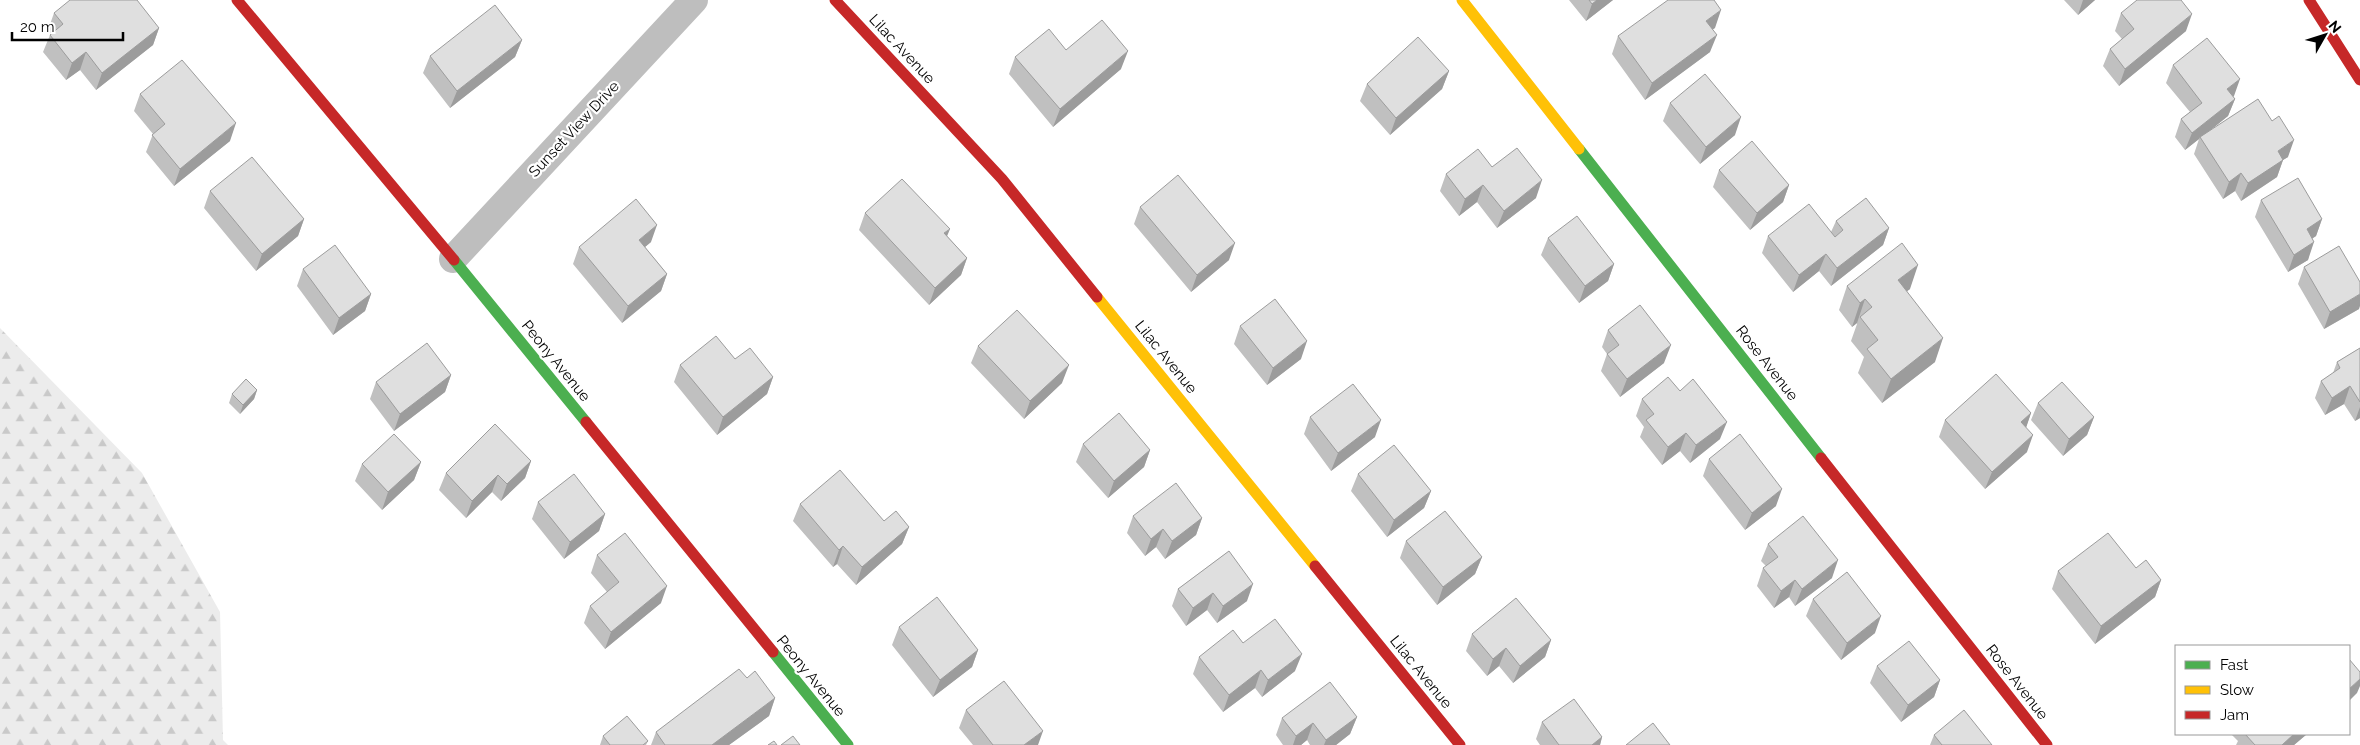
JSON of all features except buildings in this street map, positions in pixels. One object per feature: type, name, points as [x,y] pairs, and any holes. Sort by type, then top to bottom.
[{"type":"street","name":"Peony Avenue","points":[[237,0],[453,258],[848,745]]},
{"type":"street","name":"Sunset View Drive","points":[[453,258],[694,0]]},
{"type":"street","name":"Lilac Avenue","points":[[835,0],[1002,179],[1460,745]]},
{"type":"street","name":"Rose Avenue","points":[[1462,0],[2047,745]]},
{"type":"street","points":[[2312,1],[2360,80]]},
{"type":"green space","points":[[0,328],[142,473],[220,612],[223,740],[228,745],[0,745]]},
{"type":"traffic: fast","points":[[1579,149],[1821,458]]},
{"type":"traffic: fast","points":[[454,260],[586,422]]},
{"type":"traffic: fast","points":[[773,652],[848,745]]},
{"type":"traffic: slow","points":[[1462,0],[1579,149]]},
{"type":"traffic: slow","points":[[1097,297],[1315,566]]},
{"type":"traffic: jam","points":[[237,0],[454,260]]},
{"type":"traffic: jam","points":[[835,0],[1002,179],[1097,297]]},
{"type":"traffic: jam","points":[[2309,0],[2360,80]]},
{"type":"traffic: jam","points":[[586,422],[773,652]]},
{"type":"traffic: jam","points":[[1821,458],[2047,745]]},
{"type":"traffic: jam","points":[[1315,566],[1460,745]]}]
